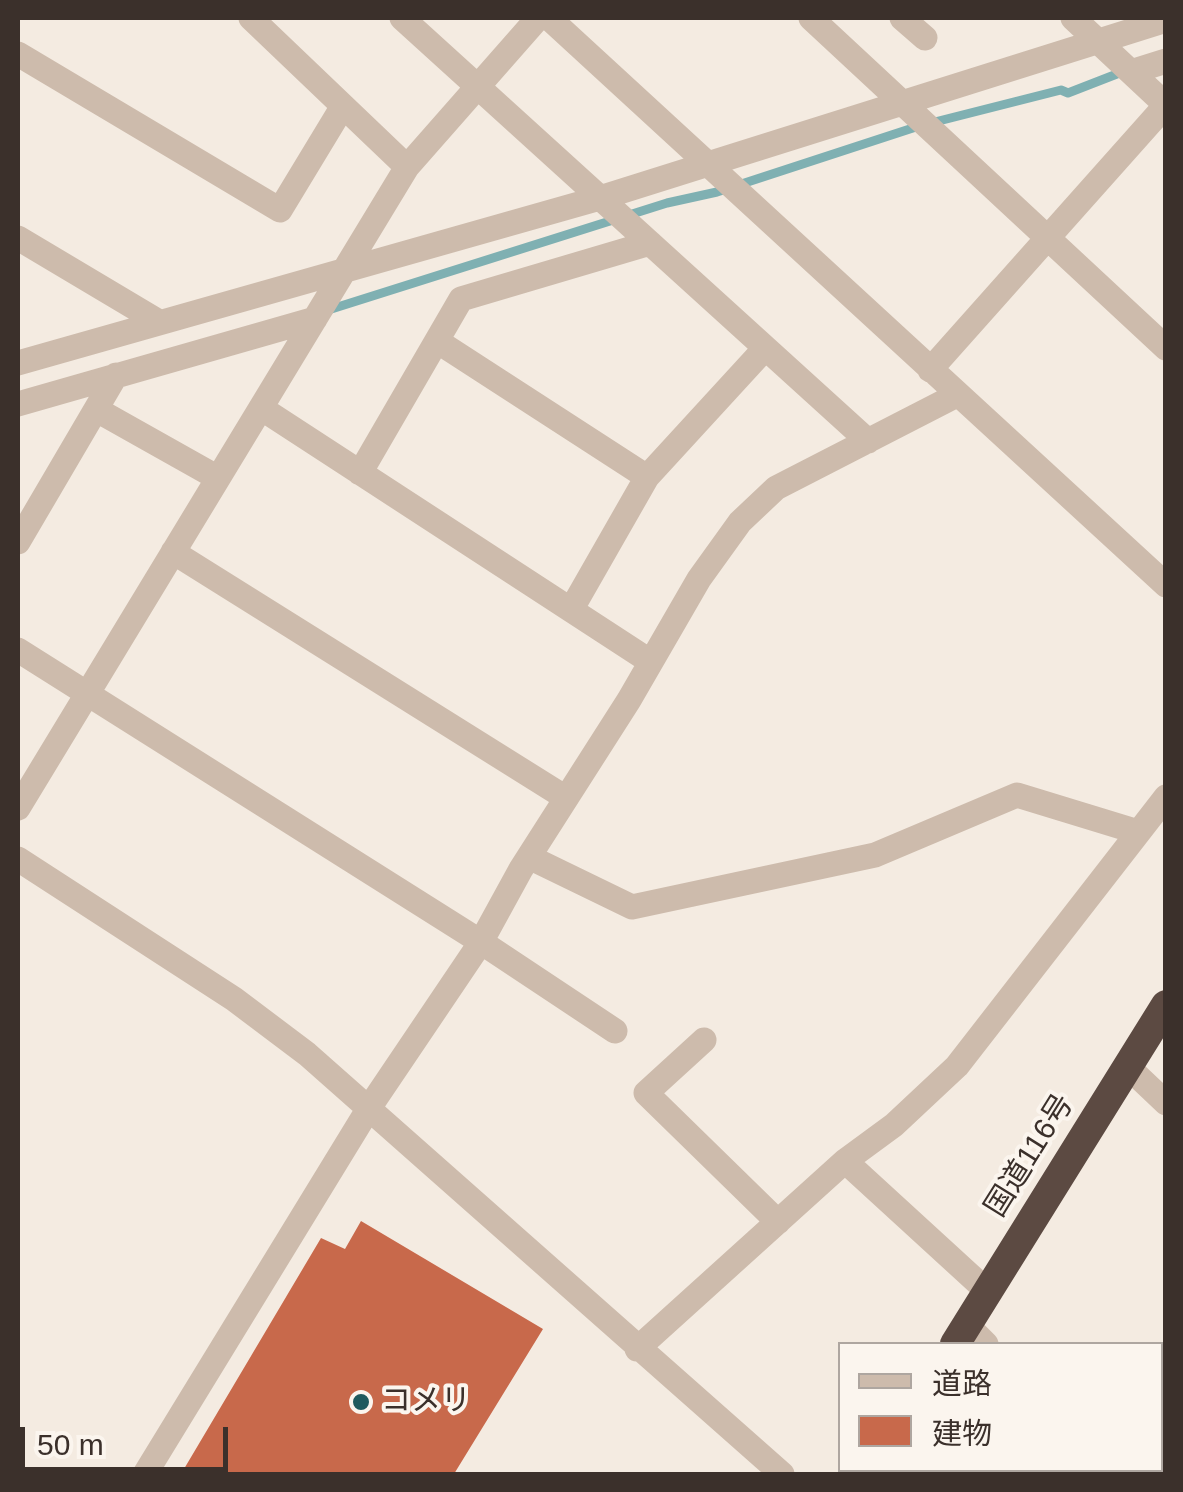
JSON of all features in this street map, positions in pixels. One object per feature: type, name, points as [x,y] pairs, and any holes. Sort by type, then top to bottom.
[{"type":"highway","name":"国道116号","points":[[969,1338],[988,1290],[1166,1005]]},
{"type":"street","points":[[251,18],[407,167]]},
{"type":"street","points":[[402,18],[868,441]]},
{"type":"street","points":[[18,808],[407,167],[538,18]]},
{"type":"street","points":[[549,18],[957,395],[1164,580]]},
{"type":"street","points":[[811,18],[1166,348]]},
{"type":"street","points":[[902,18],[925,38]]},
{"type":"street","points":[[930,370],[1166,105],[1073,18]]},
{"type":"street","points":[[18,363],[600,198],[1166,20]]},
{"type":"street","points":[[18,54],[280,210],[343,106]]},
{"type":"street","points":[[1131,72],[1166,61]]},
{"type":"street","points":[[18,238],[159,322]]},
{"type":"street","points":[[360,473],[461,299],[650,243]]},
{"type":"street","points":[[18,404],[314,319]]},
{"type":"street","points":[[437,340],[647,477]]},
{"type":"street","points":[[571,610],[647,477],[758,356]]},
{"type":"street","points":[[18,542],[116,376]]},
{"type":"street","points":[[144,1474],[369,1108],[481,942],[699,580],[740,522],[776,488],[957,395]]},
{"type":"street","points":[[261,408],[650,662]]},
{"type":"street","points":[[98,410],[218,478]]},
{"type":"street","points":[[173,552],[566,798]]},
{"type":"street","points":[[18,650],[615,1031]]},
{"type":"street","points":[[529,857],[632,907],[875,855],[1017,795],[1138,832]]},
{"type":"street","points":[[637,1350],[844,1161],[894,1124],[957,1066],[1166,798]]},
{"type":"street","points":[[18,859],[234,999],[307,1054],[637,1350],[782,1474]]},
{"type":"street","points":[[704,1040],[646,1092],[778,1222]]},
{"type":"street","points":[[1127,1066],[1166,1102]]},
{"type":"street","points":[[844,1161],[988,1290]]},
{"type":"building","name":"コメリ","points":[[361,1221],[543,1329],[454,1474],[181,1474],[321,1238],[345,1249]]},
{"type":"waterway","points":[[325,311],[919,126],[1061,90],[1068,93],[1122,72]]},
{"type":"place","name":"コメリ","points":[[361,1402]]}]
